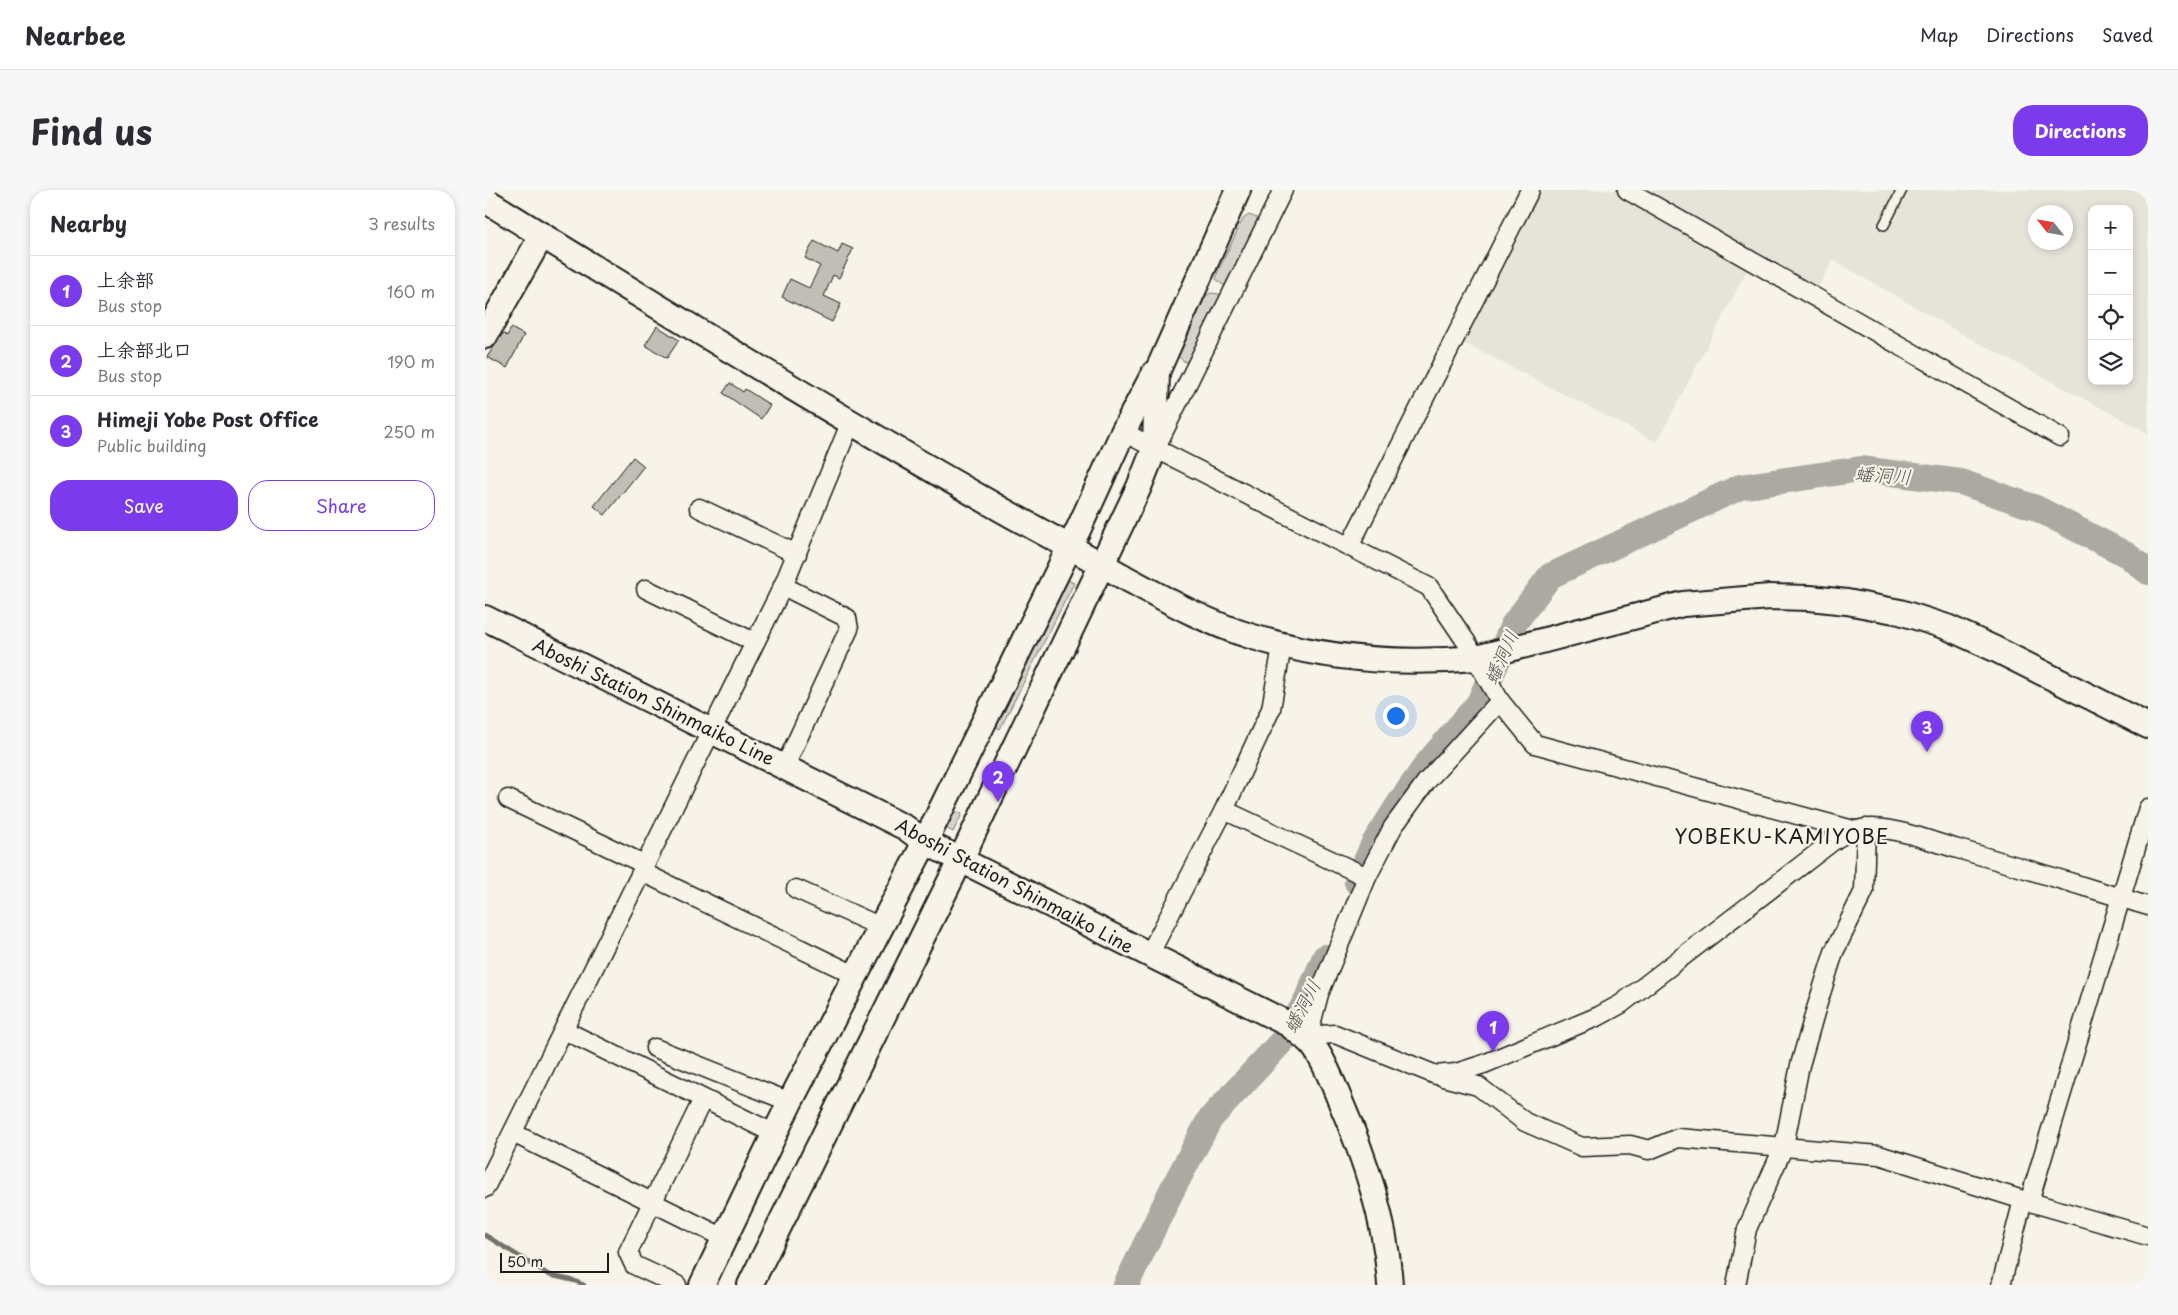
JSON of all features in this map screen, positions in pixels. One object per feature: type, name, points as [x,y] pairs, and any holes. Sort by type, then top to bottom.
[{"type":"street","points":[[1155,447],[1157,372],[1238,190]]},
{"type":"street","points":[[750,1285],[961,859],[1103,565],[1155,447],[1283,190]]},
{"type":"street","points":[[1350,545],[1530,190]]},
{"type":"street","points":[[1627,190],[2060,438]]},
{"type":"street","points":[[485,200],[850,424],[1069,548],[1188,612],[1248,636],[1282,646],[1344,656],[1388,661],[1443,661],[1472,650],[1683,604],[1770,597],[1810,598],[1847,602],[1899,612],[1947,628],[1995,649],[2148,726]]},
{"type":"street","points":[[485,336],[542,235]]},
{"type":"street","points":[[702,1285],[726,1239],[790,1102],[925,842],[1069,548],[1123,432],[1174,335]]},
{"type":"street","points":[[485,1188],[783,586],[850,424]]},
{"type":"street","points":[[1123,432],[1350,545],[1429,587],[1472,650],[1500,701],[1535,744],[1860,829],[1901,833],[2148,906]]},
{"type":"street","points":[[699,508],[797,554]]},
{"type":"street","points":[[783,586],[847,618],[849,629],[785,766]]},
{"type":"street","points":[[646,589],[754,642]]},
{"type":"street","name":"Aboshi Station Shinmaiko Line","points":[[485,618],[785,766],[906,828],[925,842],[1298,1032],[1314,1047],[1326,1068],[1348,1120],[1376,1197],[1388,1258],[1390,1285]]},
{"type":"street","points":[[1149,955],[1224,810],[1271,709],[1282,646]]},
{"type":"street","points":[[1500,701],[1426,782],[1393,827],[1367,877],[1319,994],[1298,1032],[1318,1035],[1335,1034],[1436,1075],[1478,1086],[1525,1122],[1582,1147],[1630,1145],[1649,1150],[1678,1138],[1879,1155],[2026,1201],[2148,1236]]},
{"type":"street","points":[[508,799],[857,976]]},
{"type":"street","points":[[2001,1285],[2148,808]]},
{"type":"street","points":[[1224,810],[1367,877]]},
{"type":"street","points":[[1436,1075],[1456,1073],[1484,1064],[1615,1008],[1833,842],[1860,829]]},
{"type":"street","points":[[1736,1285],[1747,1229],[1784,1146],[1799,1065],[1834,952],[1864,890],[1860,829]]},
{"type":"street","points":[[796,888],[881,927]]},
{"type":"street","points":[[564,1030],[775,1134]]},
{"type":"street","points":[[655,1048],[790,1102]]},
{"type":"street","points":[[677,1285],[634,1265],[628,1252],[703,1099]]},
{"type":"street","points":[[513,1133],[726,1239]]},
{"type":"lane","points":[[1884,225],[1902,190]]},
{"type":"shaded area","points":[[1533,190],[2148,190],[2148,433],[1964,335],[1833,260],[1818,287],[1757,251],[1657,442],[1458,340]]},
{"type":"shaded area","points":[[1249,215],[1259,219],[1227,285],[1223,285],[1216,279],[1218,271],[1243,219]]},
{"type":"shaded area","points":[[1211,293],[1219,294],[1221,298],[1189,362],[1185,362],[1178,356],[1180,348],[1205,296]]},
{"type":"shaded area","points":[[1055,574],[1074,583],[1000,729],[982,720]]},
{"type":"shaded area","points":[[944,805],[962,814],[953,832],[935,822]]},
{"type":"building","points":[[814,241],[838,253],[842,244],[853,249],[839,278],[833,275],[824,296],[841,304],[832,322],[782,297],[790,279],[809,288],[820,266],[805,258]]},
{"type":"building","points":[[657,326],[679,340],[667,358],[645,345]]},
{"type":"building","points":[[511,328],[524,335],[507,368],[487,357],[503,333],[507,336]]},
{"type":"building","points":[[730,383],[743,392],[745,389],[770,405],[761,419],[723,393]]},
{"type":"building","points":[[633,457],[644,466],[605,515],[594,506]]},
{"type":"waterway","name":"蟠洞川","points":[[1357,882],[1373,845],[1399,804],[1427,764],[1479,703],[1513,625],[1550,576],[1740,487],[1861,469],[1961,482],[2036,508],[2127,555],[2148,572]]},
{"type":"waterway","name":"蟠洞川","points":[[1126,1285],[1172,1190],[1210,1119],[1284,1039],[1306,1001],[1325,957]]},
{"type":"waterway","points":[[485,1235],[549,1275],[584,1285]]},
{"type":"place","name":"Himeji Yobe Post Office","points":[[1927,752]]},
{"type":"place","name":"上余部北口","points":[[998,802]]},
{"type":"place","name":"上余部","points":[[1493,1052]]},
{"type":"district","name":"YOBEKU-KAMIYOBE","points":[[1782,836]]}]
